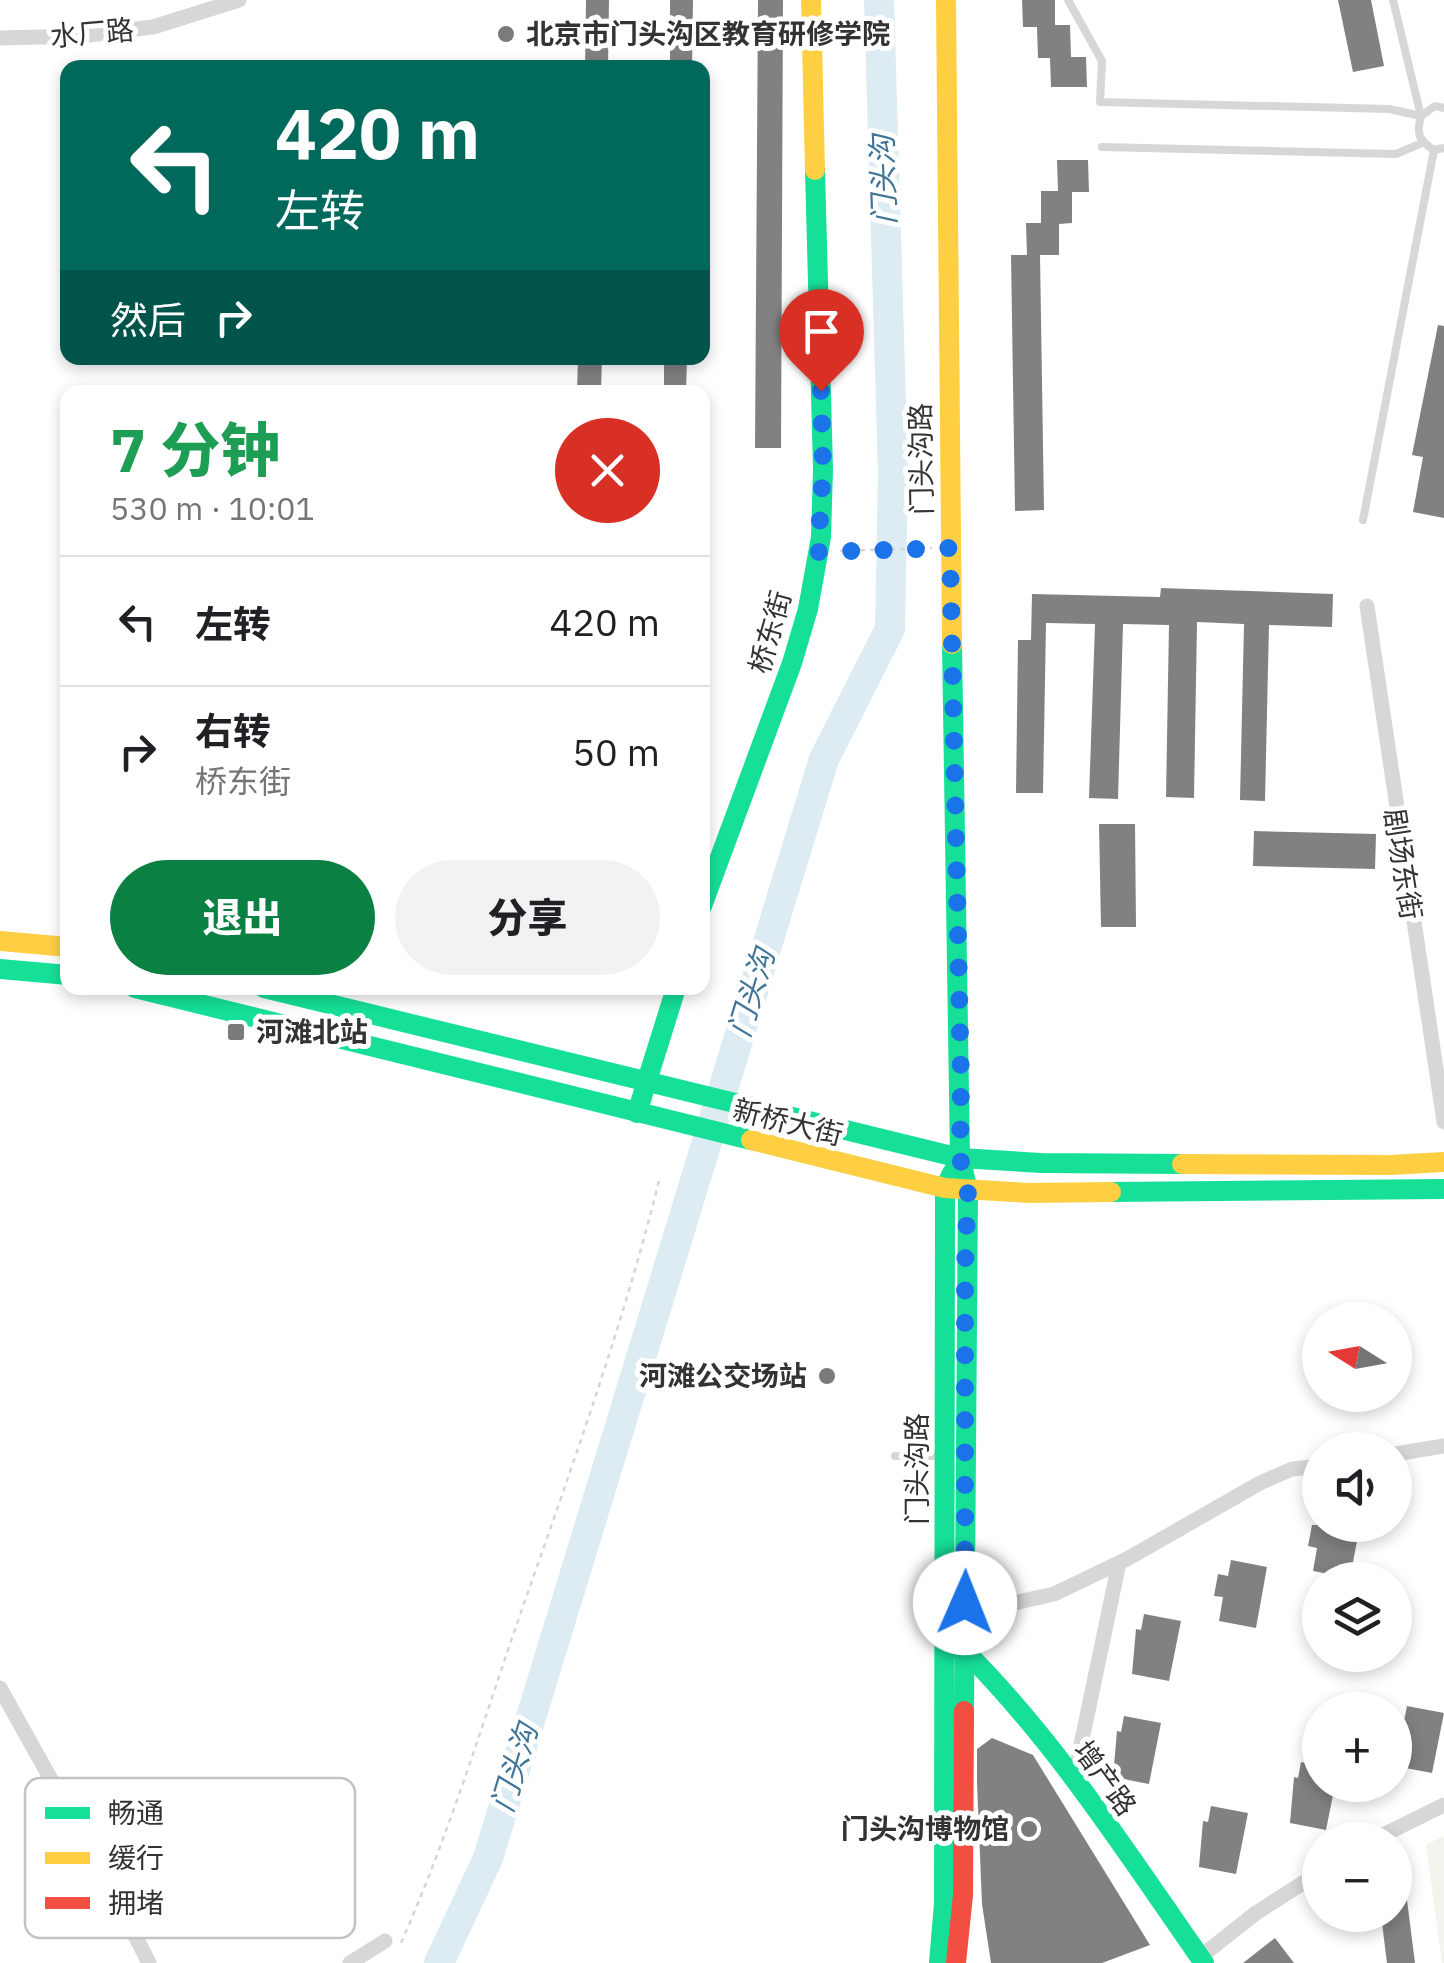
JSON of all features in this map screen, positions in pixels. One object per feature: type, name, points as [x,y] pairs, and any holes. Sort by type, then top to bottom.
[{"type":"main road","name":"桥东街","points":[[710,884],[792,663],[808,608],[818,552],[823,469],[811,0]]},
{"type":"main road","name":"门头沟路","points":[[940,1963],[944,1903],[944,1652],[968,1190],[960,1158],[946,0]]},
{"type":"main road","points":[[0,940],[60,946]]},
{"type":"main road","points":[[0,969],[60,975]]},
{"type":"main road","name":"新桥大街","points":[[162,995],[945,1188],[1048,1194],[1444,1189]]},
{"type":"main road","name":"新桥大街","points":[[293,995],[960,1158],[1041,1163],[1444,1162]]},
{"type":"main road","points":[[636,1113],[674,995]]},
{"type":"main road","name":"门头沟路","points":[[956,1963],[963,1895],[965,1603],[945,1188],[960,1158]]},
{"type":"main road","points":[[944,1652],[965,1651]]},
{"type":"main road","name":"增产路","points":[[965,1651],[994,1680],[1074,1778],[1202,1960]]},
{"type":"street","name":"水厂路","points":[[0,38],[81,36],[153,27],[239,0]]},
{"type":"street","name":"剧场东街","points":[[1366,606],[1444,1122]]},
{"type":"street","points":[[1412,1451],[1444,1446]]},
{"type":"street","points":[[965,1603],[1009,1604],[1054,1594],[1119,1563],[1260,1484],[1302,1469]]},
{"type":"street","points":[[1074,1778],[1119,1563]]},
{"type":"street","points":[[0,1688],[51,1778]]},
{"type":"street","points":[[1411,1822],[1444,1806]]},
{"type":"street","points":[[1202,1960],[1256,1913],[1302,1884]]},
{"type":"street","points":[[136,1938],[149,1963]]},
{"type":"street","points":[[350,1963],[392,1943]]},
{"type":"lane","points":[[1068,0],[1102,61],[1100,102],[1389,108],[1420,116],[1435,106],[1444,108]]},
{"type":"lane","points":[[1393,0],[1420,116],[1417,130],[1422,143]]},
{"type":"lane","points":[[1102,147],[1396,154],[1422,143],[1439,149],[1363,520]]},
{"type":"lane","points":[[895,1456],[955,1456]]},
{"type":"path","points":[[818,552],[950,548]]},
{"type":"path","points":[[392,1943],[438,1860],[637,1269],[658,1181]]},
{"type":"shaded area","points":[[1444,1836],[1444,1963],[1442,1963],[1426,1845]]},
{"type":"building","points":[[586,0],[609,0],[608,60],[585,60]]},
{"type":"building","points":[[670,0],[693,0],[692,60],[670,60]]},
{"type":"building","points":[[758,0],[783,0],[781,448],[755,448]]},
{"type":"building","points":[[1022,0],[1055,0],[1055,25],[1070,25],[1071,57],[1086,57],[1087,87],[1051,87],[1050,58],[1038,58],[1037,27],[1023,27]]},
{"type":"building","points":[[1338,0],[1371,0],[1384,66],[1353,72]]},
{"type":"building","points":[[1057,160],[1088,160],[1089,192],[1072,192],[1072,223],[1059,224],[1059,255],[1040,255],[1044,510],[1015,511],[1011,255],[1027,255],[1026,223],[1041,223],[1041,191],[1058,191]]},
{"type":"building","points":[[1438,325],[1444,326],[1444,518],[1413,512],[1423,457],[1412,455]]},
{"type":"building","points":[[578,365],[602,365],[601,385],[577,385]]},
{"type":"building","points":[[664,365],[687,365],[686,385],[664,385]]},
{"type":"building","points":[[1161,588],[1333,594],[1332,627],[1269,625],[1265,801],[1240,800],[1244,624],[1197,622],[1194,798],[1166,797],[1169,625],[1123,624],[1118,799],[1089,798],[1095,624],[1046,623],[1043,793],[1016,793],[1018,640],[1031,640],[1032,594],[1160,597]]},
{"type":"building","points":[[1099,824],[1135,824],[1136,927],[1101,927]]},
{"type":"building","points":[[1254,831],[1376,834],[1375,869],[1253,866]]},
{"type":"building","points":[[1309,1542],[1357,1542],[1353,1562],[1315,1562],[1317,1548],[1308,1546]]},
{"type":"building","points":[[1231,1560],[1267,1567],[1256,1628],[1219,1621],[1223,1597],[1214,1596],[1218,1574],[1228,1576]]},
{"type":"building","points":[[1144,1614],[1181,1621],[1169,1681],[1132,1674],[1136,1629],[1141,1630]]},
{"type":"building","points":[[1412,1707],[1444,1713],[1432,1773],[1412,1769]]},
{"type":"building","points":[[1124,1716],[1161,1723],[1149,1784],[1113,1777],[1117,1731],[1121,1732]]},
{"type":"building","name":"门头沟博物馆","points":[[992,1738],[1033,1755],[1150,1945],[1102,1963],[991,1963],[982,1904],[977,1749]]},
{"type":"building","points":[[1302,1762],[1302,1802],[1332,1802],[1328,1822],[1290,1823],[1294,1777],[1298,1778]]},
{"type":"building","points":[[1211,1806],[1248,1813],[1236,1874],[1199,1867],[1203,1821],[1208,1822]]},
{"type":"building","points":[[1383,1932],[1411,1932],[1415,1963],[1387,1963]]},
{"type":"building","points":[[1275,1938],[1294,1963],[1243,1963]]},
{"type":"waterway","name":"门头沟","points":[[439,1963],[488,1858],[824,759],[890,629],[893,472],[879,0]]},
{"type":"traffic: fast","points":[[710,884],[792,663],[808,609],[821,537],[823,469],[815,170]]},
{"type":"traffic: fast","points":[[952,644],[960,1158],[968,1190],[964,1711]]},
{"type":"traffic: fast","points":[[0,969],[60,974]]},
{"type":"traffic: fast","points":[[163,995],[751,1140]]},
{"type":"traffic: fast","points":[[293,995],[960,1158],[1182,1164]]},
{"type":"traffic: fast","points":[[637,1113],[674,995]]},
{"type":"traffic: fast","points":[[939,1963],[944,1903],[945,1188],[952,1173]]},
{"type":"traffic: fast","points":[[1111,1192],[1444,1189]]},
{"type":"traffic: fast","points":[[960,1651],[965,1651],[999,1687],[1062,1762],[1204,1963]]},
{"type":"traffic: slow","points":[[811,0],[815,170]]},
{"type":"traffic: slow","points":[[946,0],[952,644]]},
{"type":"traffic: slow","points":[[0,941],[60,946]]},
{"type":"traffic: slow","points":[[751,1140],[945,1188],[1111,1192]]},
{"type":"traffic: slow","points":[[1182,1164],[1444,1162]]},
{"type":"traffic: jam","points":[[956,1963],[963,1895],[964,1711]]},
{"type":"place","name":"北京市门头沟区教育研修学院","points":[[506,34]]},
{"type":"place","name":"河滩北站","points":[[236,1032]]},
{"type":"place","name":"河滩公交场站","points":[[827,1376]]},
{"type":"place","name":"门头沟博物馆","points":[[1029,1829]]},
{"type":"route","points":[[821,391],[823,469],[818,552],[950,548],[960,1158],[968,1190],[965,1603]]}]
